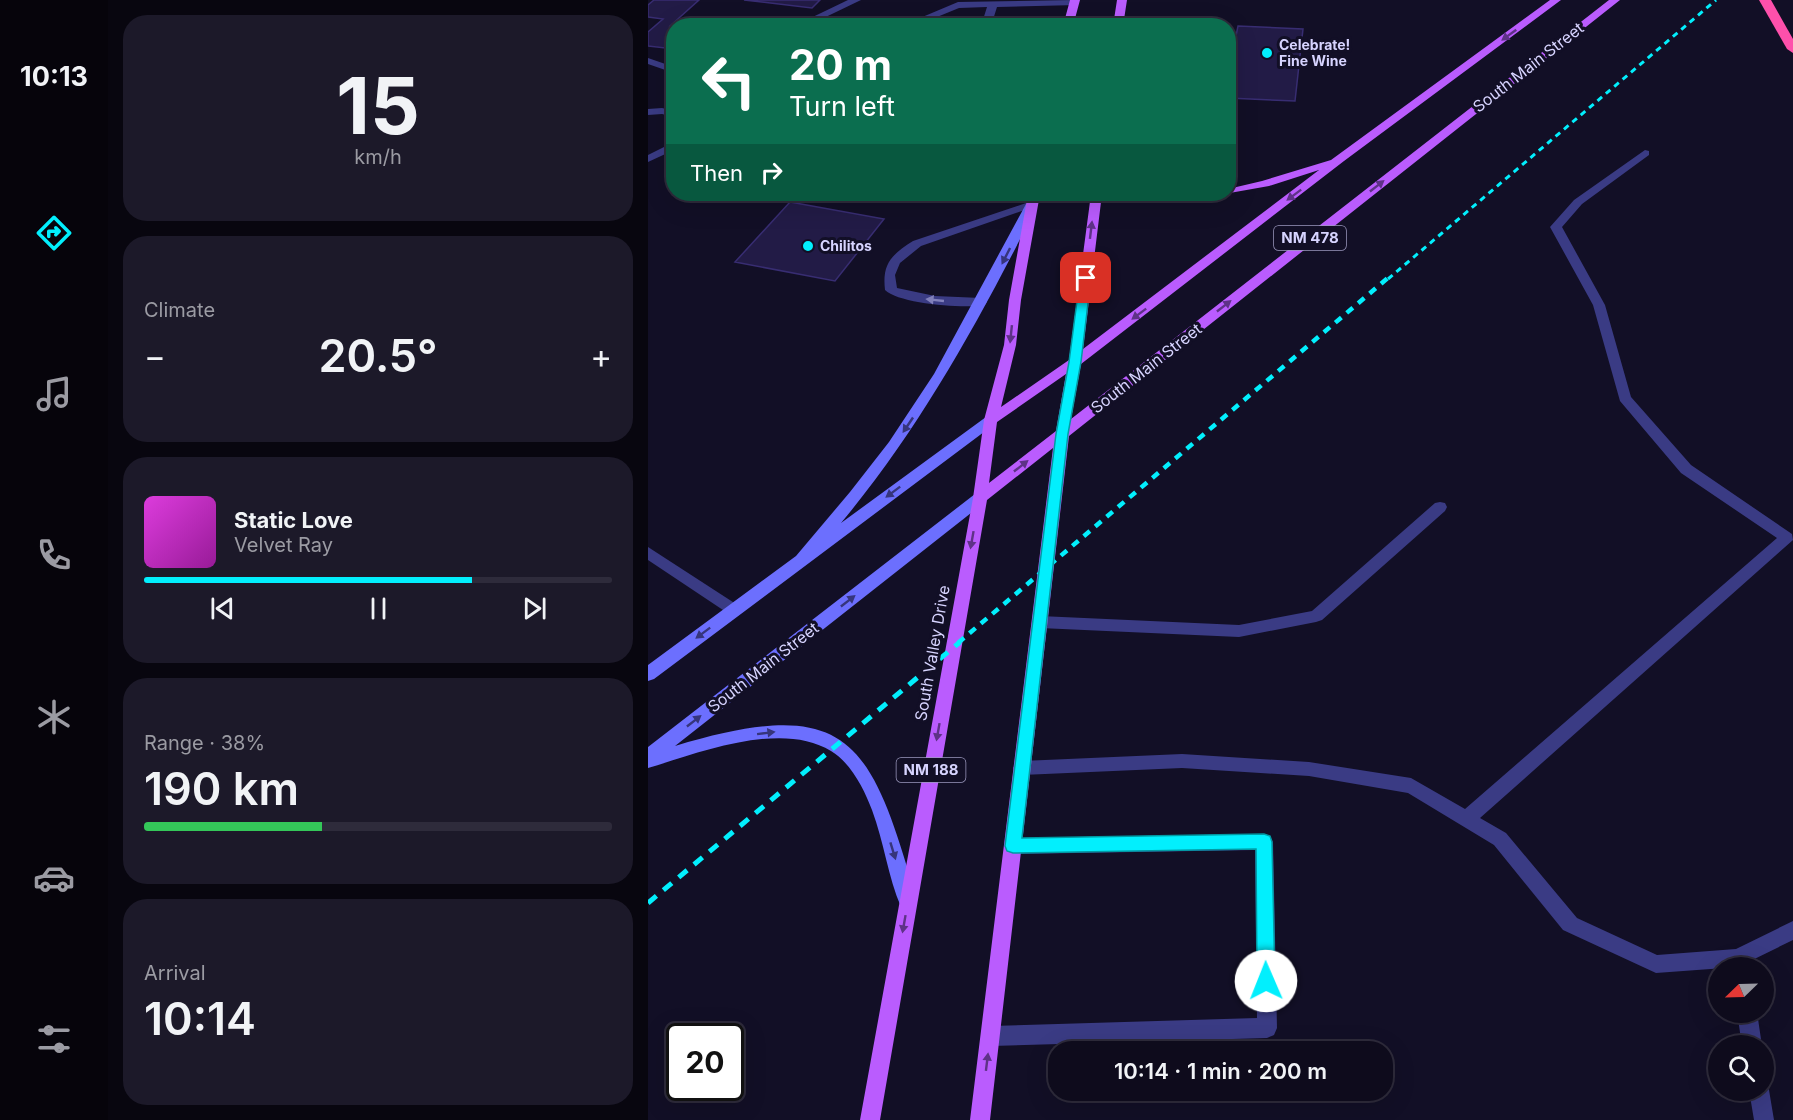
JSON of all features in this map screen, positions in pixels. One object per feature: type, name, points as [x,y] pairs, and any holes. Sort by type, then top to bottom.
[{"type":"highway","points":[[1765,0],[1793,49]]},
{"type":"main road","points":[[1119,18],[1122,0]]},
{"type":"main road","name":"NM 478","points":[[648,674],[991,420],[1075,362],[1340,159],[1556,0]]},
{"type":"main road","name":"South Main Street","points":[[648,759],[1615,0]]},
{"type":"main road","points":[[1070,18],[1074,2]]},
{"type":"main road","points":[[1236,190],[1265,184],[1340,159]]},
{"type":"main road","points":[[801,561],[870,478],[906,429],[940,376],[981,302],[1032,201]]},
{"type":"main road","name":"South Valley Drive","points":[[870,1120],[980,498],[991,420],[1010,345],[1015,300],[1033,201]]},
{"type":"main road","points":[[980,1120],[1062,434],[1075,362],[1095,201]]},
{"type":"main road","points":[[648,759],[767,732],[805,733],[837,746],[854,762],[881,809],[908,901]]},
{"type":"street","points":[[816,18],[856,0]]},
{"type":"street","points":[[923,18],[948,7],[1074,2]]},
{"type":"street","points":[[989,18],[993,4]]},
{"type":"street","points":[[648,61],[666,67]]},
{"type":"street","points":[[648,112],[666,112]]},
{"type":"street","points":[[648,159],[666,149]]},
{"type":"street","points":[[1466,819],[1787,538],[1686,469],[1624,398],[1599,305],[1556,227],[1578,202],[1645,153]]},
{"type":"street","points":[[981,302],[937,301],[908,297],[891,290],[888,281],[893,265],[905,250],[926,239],[1028,201]]},
{"type":"street","points":[[1040,622],[1239,631],[1316,616],[1440,507]]},
{"type":"street","points":[[648,553],[734,610]]},
{"type":"street","points":[[1023,768],[1182,761],[1310,769],[1411,786],[1500,839],[1570,924],[1656,964],[1708,963]]},
{"type":"street","points":[[991,1036],[1267,1028],[1264,842],[1013,846]]},
{"type":"street","points":[[1749,957],[1793,930]]},
{"type":"street","points":[[1761,1101],[1764,1120]]},
{"type":"building","points":[[654,0],[699,0],[679,18],[666,18],[666,48],[648,46],[648,32],[663,19],[648,17],[648,5]]},
{"type":"building","points":[[744,0],[820,0],[812,8]]},
{"type":"building","name":"Celebrate! Fine Wine","points":[[1238,26],[1303,29],[1295,101],[1236,98]]},
{"type":"building","points":[[790,202],[884,219],[835,281],[735,262]]},
{"type":"railway","points":[[1388,279],[1716,0]]},
{"type":"railway","points":[[958,643],[1389,277]]},
{"type":"railway","points":[[648,903],[960,642]]},
{"type":"place","name":"Celebrate! Fine Wine","points":[[1267,53]]},
{"type":"place","name":"Chilitos","points":[[808,246]]},
{"type":"route","points":[[1086,278],[1075,362],[1062,434],[1013,846],[1264,842],[1266,981]]}]
